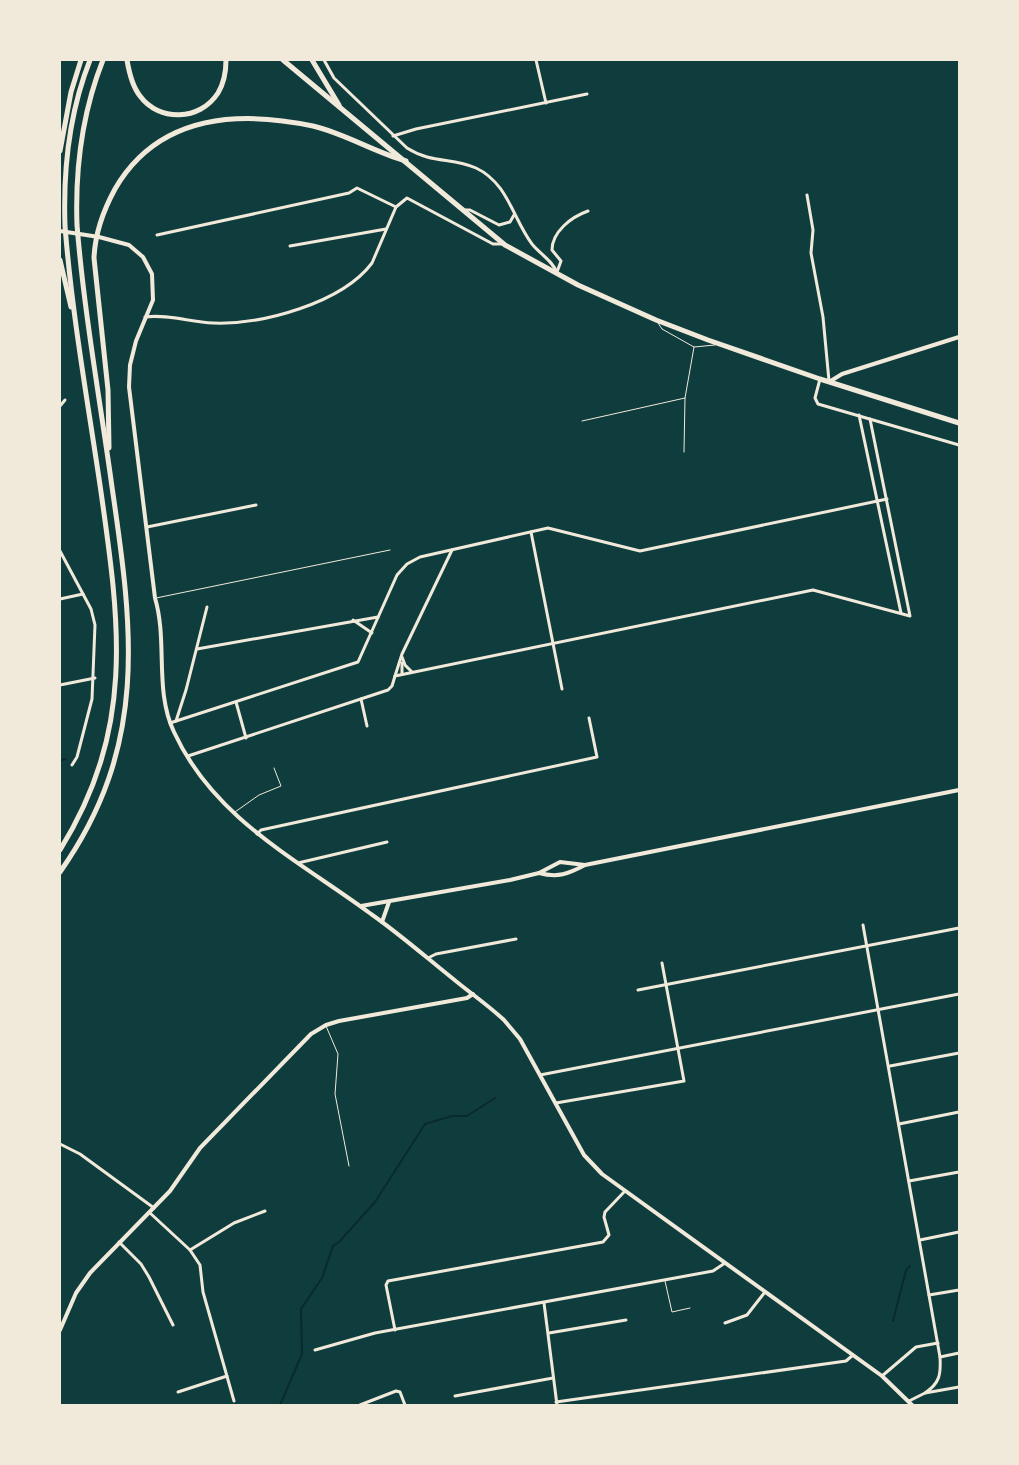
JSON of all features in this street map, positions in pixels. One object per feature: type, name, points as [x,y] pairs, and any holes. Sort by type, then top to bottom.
[{"type":"highway","points":[[60,151],[71,92],[81,60]]},
{"type":"highway","points":[[60,850],[79,816],[98,768],[111,719],[117,668],[114,589],[66,245],[64,190],[71,126],[90,60]]},
{"type":"highway","points":[[60,872],[82,836],[104,789],[119,738],[127,695],[130,652],[128,614],[108,458],[80,262],[76,207],[77,175],[83,128],[103,60]]},
{"type":"highway","points":[[127,60],[134,85],[144,101],[160,112],[180,115],[198,110],[214,98],[223,81],[226,60]]},
{"type":"highway","points":[[282,60],[339,105],[462,210],[505,244],[557,273],[656,320],[820,379],[959,423]]},
{"type":"highway","points":[[312,60],[339,105]]},
{"type":"highway","points":[[108,458],[108,390],[95,244],[102,213],[133,162],[160,140],[192,125],[227,119],[263,118],[330,131],[406,161]]},
{"type":"highway","points":[[60,260],[79,337]]},
{"type":"main road","points":[[60,231],[99,237],[129,245],[143,257],[152,274],[154,293],[151,306],[132,353],[129,387],[155,598],[160,616],[164,697],[170,723],[188,756],[209,786],[232,814],[256,834],[361,906],[504,1020],[520,1039],[584,1155],[602,1174],[882,1376],[912,1405]]},
{"type":"main road","points":[[829,382],[842,374],[959,337]]},
{"type":"main road","points":[[361,906],[539,874],[552,876],[569,874],[585,865],[959,790]]},
{"type":"main road","points":[[539,874],[560,862],[585,865]]},
{"type":"main road","points":[[568,862],[569,874]]},
{"type":"main road","points":[[549,867],[552,876]]},
{"type":"main road","points":[[382,922],[389,902]]},
{"type":"main road","points":[[60,1330],[81,1285],[119,1242],[170,1191],[200,1148],[310,1034],[326,1025],[467,998],[473,994]]},
{"type":"street","points":[[324,60],[334,78],[393,136],[420,156],[461,163],[486,173],[507,198],[514,215],[532,244],[554,266],[557,273]]},
{"type":"street","points":[[536,60],[546,103]]},
{"type":"street","points":[[393,136],[416,129],[588,94]]},
{"type":"street","points":[[157,235],[349,193],[357,188],[396,207]]},
{"type":"street","points":[[807,195],[813,230],[811,253],[823,317],[829,382]]},
{"type":"street","points":[[145,318],[163,316],[213,323],[241,322],[325,300],[353,283],[372,263],[396,207],[404,199],[411,199],[493,244],[505,244]]},
{"type":"street","points":[[462,210],[470,210],[499,225],[510,222],[514,215]]},
{"type":"street","points":[[557,273],[561,261],[552,250],[554,236],[572,219],[588,211]]},
{"type":"street","points":[[290,246],[387,229]]},
{"type":"street","points":[[820,379],[815,398],[817,403],[959,444]]},
{"type":"street","points":[[60,406],[65,400]]},
{"type":"street","points":[[859,415],[901,613]]},
{"type":"street","points":[[395,676],[813,590],[910,616],[870,418]]},
{"type":"street","points":[[170,723],[356,663],[372,633],[398,575],[406,564],[420,557],[548,528],[640,551],[886,499]]},
{"type":"street","points":[[146,527],[256,505]]},
{"type":"street","points":[[531,532],[562,689]]},
{"type":"street","points":[[188,756],[391,688],[402,654],[452,549]]},
{"type":"street","points":[[60,551],[83,594],[96,625],[95,678],[90,707],[77,757],[72,765]]},
{"type":"street","points":[[60,599],[83,594]]},
{"type":"street","points":[[176,722],[207,607]]},
{"type":"street","points":[[197,649],[353,620],[379,617]]},
{"type":"street","points":[[353,620],[372,633]]},
{"type":"street","points":[[402,654],[402,674]]},
{"type":"street","points":[[402,660],[413,672]]},
{"type":"street","points":[[60,685],[95,678]]},
{"type":"street","points":[[361,699],[367,726]]},
{"type":"street","points":[[236,702],[246,738]]},
{"type":"street","points":[[256,834],[261,830],[597,757],[589,718]]},
{"type":"street","points":[[298,863],[387,842]]},
{"type":"street","points":[[863,925],[890,1066],[940,1357],[941,1376],[935,1387],[909,1401]]},
{"type":"street","points":[[638,990],[959,928]]},
{"type":"street","points":[[428,958],[436,954],[516,939]]},
{"type":"street","points":[[556,1103],[684,1081],[662,963]]},
{"type":"street","points":[[540,1075],[959,994]]},
{"type":"street","points":[[890,1066],[959,1053]]},
{"type":"street","points":[[899,1124],[959,1112]]},
{"type":"street","points":[[60,1144],[80,1154],[154,1208]]},
{"type":"street","points":[[909,1181],[959,1172]]},
{"type":"street","points":[[395,1330],[386,1285],[388,1281],[603,1242],[609,1235],[604,1217],[605,1212],[625,1191]]},
{"type":"street","points":[[150,1212],[190,1250],[202,1270],[203,1292],[234,1401]]},
{"type":"street","points":[[190,1250],[234,1223],[265,1212]]},
{"type":"street","points":[[920,1240],[959,1232]]},
{"type":"street","points":[[119,1242],[141,1264],[173,1325]]},
{"type":"street","points":[[315,1350],[395,1330],[713,1271],[725,1263]]},
{"type":"street","points":[[930,1295],[959,1290]]},
{"type":"street","points":[[725,1324],[748,1315],[765,1292]]},
{"type":"street","points":[[544,1303],[557,1404],[846,1360],[853,1355]]},
{"type":"street","points":[[549,1333],[626,1320]]},
{"type":"street","points":[[882,1376],[916,1347],[938,1343]]},
{"type":"street","points":[[940,1357],[959,1353]]},
{"type":"street","points":[[178,1392],[227,1376]]},
{"type":"street","points":[[455,1396],[554,1378]]},
{"type":"street","points":[[925,1393],[959,1387]]},
{"type":"street","points":[[360,1405],[396,1391],[400,1392],[405,1405]]},
{"type":"lane","points":[[656,320],[662,329],[694,347],[722,344]]},
{"type":"lane","points":[[684,452],[685,398],[694,347]]},
{"type":"lane","points":[[582,422],[685,398]]},
{"type":"lane","points":[[155,598],[390,550]]},
{"type":"lane","points":[[232,814],[260,795],[281,786],[274,768]]},
{"type":"lane","points":[[326,1025],[338,1054],[335,1094],[349,1166]]},
{"type":"lane","points":[[665,1280],[672,1312],[690,1308]]},
{"type":"waterway","points":[[60,760],[66,759]]},
{"type":"waterway","points":[[280,1405],[302,1354],[301,1309],[322,1278],[333,1246],[339,1242],[375,1202],[425,1124],[452,1116],[467,1116],[495,1098]]},
{"type":"waterway","points":[[893,1321],[906,1270],[910,1266]]}]
